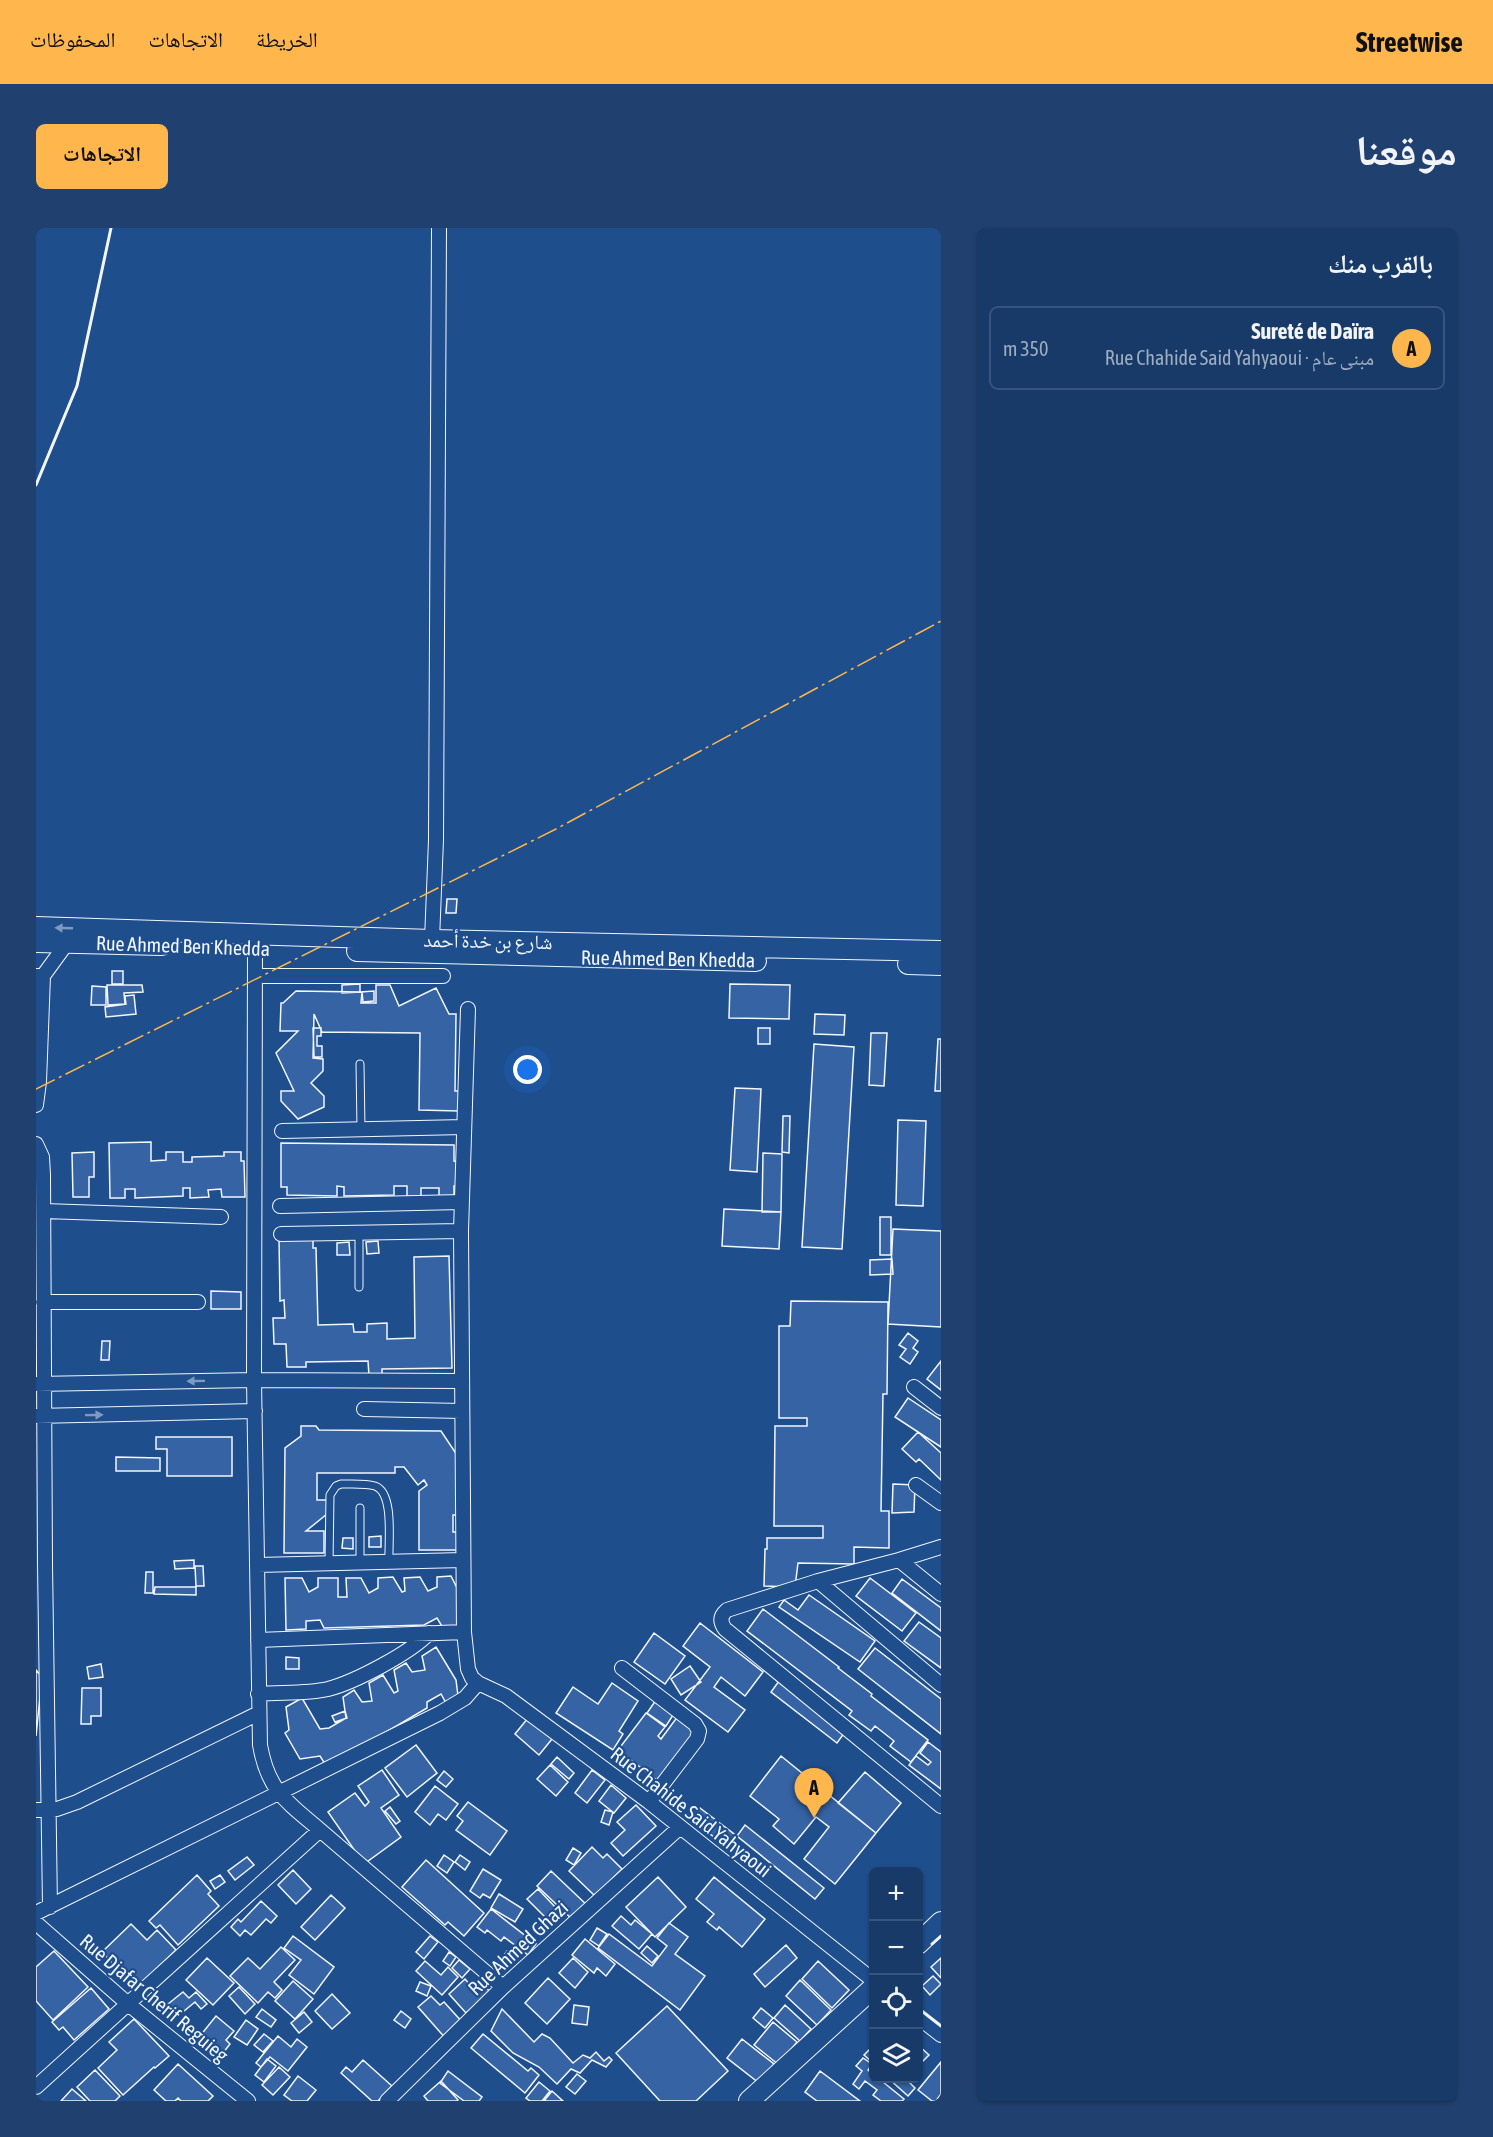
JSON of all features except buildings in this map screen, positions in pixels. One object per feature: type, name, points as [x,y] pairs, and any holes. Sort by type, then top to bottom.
[{"type":"main road","name":"شارع بن خدة أحمد","points":[[36,927],[432,940],[941,951]]},
{"type":"main road","name":"Rue Ahmed Ben Khedda","points":[[36,942],[941,965]]},
{"type":"main road","points":[[923,1939],[941,1922]]},
{"type":"main road","points":[[749,2101],[869,1991]]},
{"type":"street","points":[[432,940],[436,828],[439,228]]},
{"type":"street","points":[[36,1106],[39,1082],[40,976],[67,943]]},
{"type":"street","points":[[255,948],[254,1380],[258,1694],[262,1758],[278,1793],[503,1987]]},
{"type":"street","points":[[255,976],[443,976]]},
{"type":"street","points":[[36,1913],[440,1713],[465,1698],[478,1683],[472,1678],[468,1669],[465,1632],[461,1381],[461,1231],[468,1009]]},
{"type":"street","points":[[282,1131],[464,1127]]},
{"type":"street","points":[[36,1144],[42,1157],[40,1175],[44,1210],[44,1302],[40,1384],[42,1810],[50,1907]]},
{"type":"street","points":[[280,1206],[462,1202]]},
{"type":"street","points":[[44,1210],[221,1217]]},
{"type":"street","points":[[281,1234],[461,1231]]},
{"type":"street","points":[[44,1302],[198,1302]]},
{"type":"street","points":[[40,1384],[254,1380],[461,1381]]},
{"type":"street","points":[[914,1387],[941,1408]]},
{"type":"street","points":[[364,1409],[462,1411]]},
{"type":"street","points":[[40,1416],[255,1411]]},
{"type":"street","points":[[916,1485],[941,1503]]},
{"type":"street","points":[[941,1547],[818,1581],[727,1610],[723,1614],[722,1625],[941,1806]]},
{"type":"street","points":[[257,1565],[464,1560]]},
{"type":"street","points":[[899,1560],[941,1593]]},
{"type":"street","points":[[818,1581],[941,1685]]},
{"type":"street","points":[[258,1640],[465,1632]]},
{"type":"street","points":[[258,1694],[319,1690],[338,1686],[410,1651],[429,1633]]},
{"type":"street","points":[[621,1668],[695,1724],[699,1731],[697,1739],[649,1802]]},
{"type":"street","name":"Rue Chahide Said Yahyaoui","points":[[478,1683],[506,1696],[649,1802],[869,1978]]},
{"type":"street","points":[[42,1810],[77,1802],[259,1713]]},
{"type":"street","name":"Rue Ahmed Ghazi","points":[[387,2101],[503,1987],[679,1828]]},
{"type":"street","points":[[36,2087],[320,1830]]},
{"type":"street","name":"Rue Djafar Cherif Reguieg","points":[[36,1923],[127,2003],[248,2101]]},
{"type":"street","points":[[923,2021],[941,2035]]},
{"type":"lane","points":[[360,1064],[361,1129]]},
{"type":"lane","points":[[359,1233],[359,1287]]},
{"type":"lane","points":[[329,1564],[330,1495],[336,1486],[341,1484],[374,1486],[383,1491],[388,1502],[389,1562]]},
{"type":"lane","points":[[360,1508],[360,1563]]},
{"type":"wall","points":[[36,485],[77,386],[111,228]]},
{"type":"wall","points":[[932,1944],[941,1936]]},
{"type":"wall","points":[[923,2012],[941,2026]]},
{"type":"power","points":[[36,1089],[556,829],[941,621]]},
{"type":"place","name":"Sureté de Daïra","points":[[814,1818]]}]
